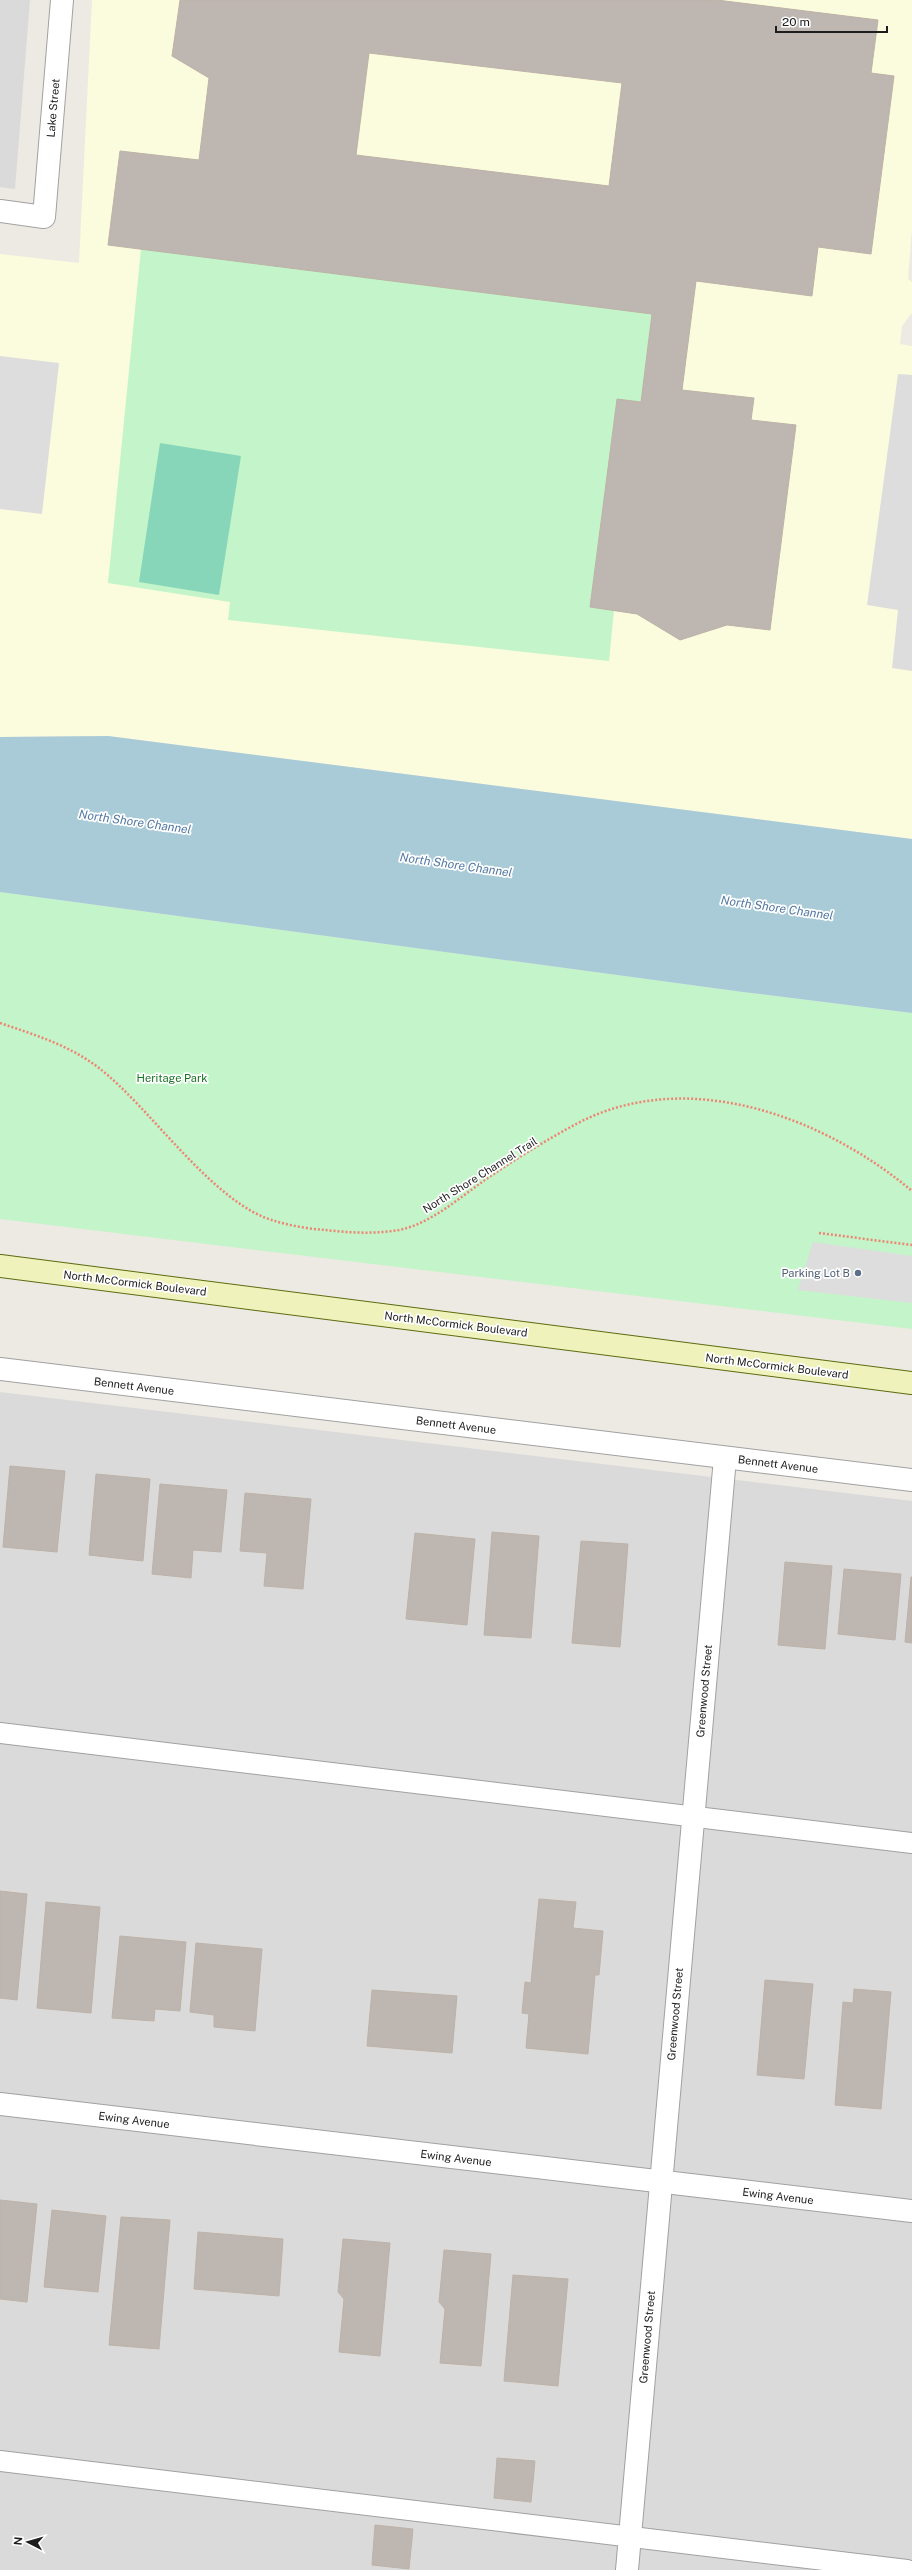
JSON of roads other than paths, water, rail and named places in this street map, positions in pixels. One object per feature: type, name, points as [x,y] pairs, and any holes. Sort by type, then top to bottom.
[{"type":"main road","name":"North McCormick Boulevard","points":[[0,1266],[912,1383]]},
{"type":"street","name":"Lake Street","points":[[0,211],[44,217],[62,0]]},
{"type":"street","name":"Bennett Avenue","points":[[0,1369],[912,1480]]},
{"type":"street","name":"Greenwood Street","points":[[627,2570],[660,2182],[726,1458]]},
{"type":"street","name":"Ewing Avenue","points":[[0,2104],[912,2211]]},
{"type":"lane","points":[[0,1733],[912,1843]]},
{"type":"lane","points":[[0,2461],[630,2535],[908,2570]]},
{"type":"water","name":"North Shore Channel","points":[[108,736],[912,839],[912,1013],[743,992],[0,892],[0,737]]},
{"type":"place","name":"Parking Lot B","points":[[858,1273]]},
{"type":"park label","name":"Heritage Park","points":[[172,1078]]}]
